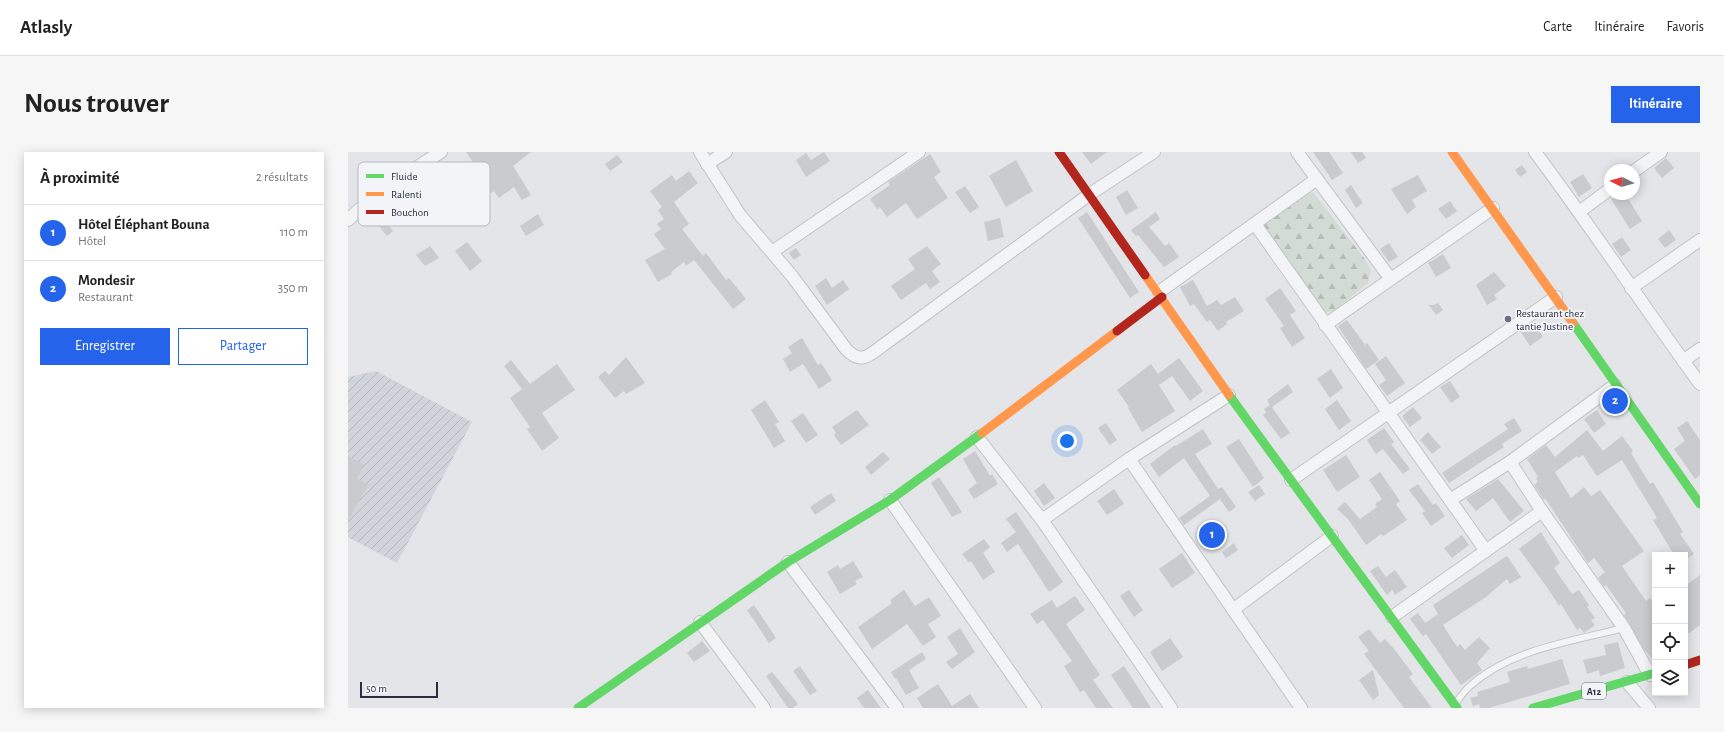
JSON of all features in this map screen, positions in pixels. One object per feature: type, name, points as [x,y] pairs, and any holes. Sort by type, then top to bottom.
[{"type":"street","points":[[425,162],[441,152]]},
{"type":"street","points":[[700,152],[740,215],[816,307],[846,349],[852,355],[862,358],[868,356],[882,346],[1090,194],[1154,152]]},
{"type":"street","points":[[707,164],[726,152]]},
{"type":"street","points":[[772,252],[919,152]]},
{"type":"street","points":[[1059,152],[1230,395],[1455,706]]},
{"type":"street","points":[[1297,152],[1390,278]]},
{"type":"street","points":[[1452,152],[1556,297],[1700,504]]},
{"type":"street","points":[[1534,152],[1580,212],[1631,288],[1700,384]]},
{"type":"street","points":[[1640,167],[1660,152]]},
{"type":"street","points":[[578,708],[788,562],[890,500],[977,437],[1160,294],[1317,179]]},
{"type":"street","points":[[1580,212],[1604,194]]},
{"type":"street","points":[[1325,325],[1390,278],[1493,208]]},
{"type":"street","points":[[348,220],[358,211]]},
{"type":"street","points":[[1255,224],[1486,551]]},
{"type":"street","points":[[1631,288],[1700,240]]},
{"type":"street","points":[[1291,480],[1387,412],[1556,297]]},
{"type":"street","points":[[1683,360],[1700,350]]},
{"type":"street","points":[[1450,500],[1510,462],[1616,385]]},
{"type":"street","points":[[1042,520],[1129,459],[1230,395]]},
{"type":"street","points":[[977,437],[1042,520],[1171,708]]},
{"type":"street","points":[[1129,459],[1301,708]]},
{"type":"street","points":[[1510,462],[1542,511],[1624,628],[1652,672]]},
{"type":"street","points":[[890,500],[1035,708]]},
{"type":"street","points":[[1392,617],[1542,511]]},
{"type":"street","points":[[1234,609],[1332,536]]},
{"type":"street","points":[[788,562],[897,708]]},
{"type":"street","points":[[700,622],[764,708]]},
{"type":"street","points":[[1688,664],[1700,660]]},
{"type":"street","name":"A12","points":[[1533,708],[1652,674]]},
{"type":"street","points":[[1627,682],[1649,708]]},
{"type":"lane","points":[[1455,706],[1470,686],[1502,664],[1540,650],[1624,628]]},
{"type":"shaded area","points":[[376,371],[472,422],[397,563],[348,537],[348,377]]},
{"type":"green space","points":[[1313,192],[1364,258],[1371,270],[1368,283],[1334,311],[1325,312],[1263,225],[1303,197]]},
{"type":"building","points":[[466,152],[531,152],[513,166],[531,195],[522,200],[514,187],[499,198],[494,191],[490,194],[490,162],[473,162]]},
{"type":"building","points":[[824,152],[830,161],[806,177],[796,160],[806,153],[811,160]]},
{"type":"building","points":[[1082,152],[1107,152],[1091,164]]},
{"type":"building","points":[[1313,152],[1329,152],[1343,173],[1332,180]]},
{"type":"building","points":[[1351,152],[1362,152],[1366,158],[1358,163]]},
{"type":"building","points":[[930,154],[941,172],[934,177],[948,198],[917,219],[906,203],[887,217],[880,207],[877,209],[870,199],[890,185],[888,182]]},
{"type":"building","points":[[617,155],[623,162],[610,171],[605,164]]},
{"type":"building","points":[[1666,158],[1674,168],[1662,178],[1654,168]]},
{"type":"building","points":[[1016,160],[1033,191],[1006,207],[989,176]]},
{"type":"building","points":[[1522,165],[1527,172],[1520,177],[1515,170]]},
{"type":"building","points":[[689,171],[698,183],[674,202],[689,224],[682,229],[703,256],[706,253],[726,280],[729,278],[746,299],[733,309],[694,260],[686,266],[684,262],[671,272],[672,274],[658,282],[645,260],[665,249],[654,234],[661,229],[657,224],[664,219],[658,210],[662,207],[650,191],[672,175],[676,181]]},
{"type":"building","points":[[1583,174],[1592,188],[1579,197],[1570,182]]},
{"type":"building","points":[[1418,175],[1427,191],[1412,200],[1416,207],[1407,214],[1391,189]]},
{"type":"building","points":[[1351,185],[1363,203],[1356,208],[1345,190]]},
{"type":"building","points":[[965,186],[979,207],[970,213],[955,192]]},
{"type":"building","points":[[1127,190],[1138,208],[1126,215],[1116,197]]},
{"type":"building","points":[[1612,200],[1629,200],[1642,221],[1630,229]]},
{"type":"building","points":[[1450,201],[1457,211],[1446,219],[1438,209]]},
{"type":"building","points":[[1087,212],[1139,292],[1130,298],[1078,218]]},
{"type":"building","points":[[1156,212],[1160,219],[1149,227],[1165,246],[1169,243],[1179,257],[1164,267],[1138,235],[1136,236],[1131,230]]},
{"type":"building","points":[[538,214],[544,225],[526,236],[520,226]]},
{"type":"building","points":[[1000,218],[1004,237],[988,241],[984,222]]},
{"type":"building","points":[[379,226],[389,226],[393,231],[387,236]]},
{"type":"building","points":[[1669,230],[1676,240],[1665,248],[1658,239]]},
{"type":"building","points":[[1622,237],[1631,250],[1621,257],[1612,244]]},
{"type":"building","points":[[467,242],[482,261],[470,271],[455,251]]},
{"type":"building","points":[[1389,243],[1398,257],[1389,262],[1380,249]]},
{"type":"building","points":[[430,246],[439,258],[425,266],[416,255]]},
{"type":"building","points":[[927,246],[941,264],[932,271],[940,282],[930,289],[926,283],[901,300],[891,286],[915,269],[908,259]]},
{"type":"building","points":[[796,248],[801,255],[794,260],[789,253]]},
{"type":"building","points":[[1443,254],[1451,268],[1436,277],[1428,263]]},
{"type":"building","points":[[1494,272],[1506,286],[1494,295],[1497,299],[1487,305],[1476,285]]},
{"type":"building","points":[[826,278],[832,288],[843,280],[849,289],[827,305],[815,286]]},
{"type":"building","points":[[1193,280],[1207,306],[1217,300],[1221,305],[1235,297],[1244,311],[1226,322],[1227,324],[1218,331],[1210,320],[1207,322],[1194,304],[1190,306],[1180,287]]},
{"type":"building","points":[[1280,288],[1296,311],[1290,315],[1305,338],[1292,347],[1280,328],[1284,326],[1265,299]]},
{"type":"building","points":[[1438,303],[1443,310],[1436,315],[1429,305]]},
{"type":"building","points":[[1347,320],[1365,345],[1367,343],[1379,360],[1366,369],[1338,326]]},
{"type":"building","points":[[1533,322],[1543,337],[1530,346],[1520,331]]},
{"type":"building","points":[[802,338],[818,365],[821,363],[832,380],[819,389],[803,364],[790,372],[783,359],[792,353],[788,347]]},
{"type":"building","points":[[1386,356],[1405,383],[1387,396],[1379,385],[1386,380],[1375,364]]},
{"type":"building","points":[[626,357],[645,383],[626,394],[624,391],[615,398],[598,377],[605,371],[609,375]]},
{"type":"building","points":[[1179,358],[1203,391],[1190,401],[1172,376],[1159,385],[1175,411],[1142,432],[1128,408],[1129,407],[1117,390],[1151,364],[1158,374]]},
{"type":"building","points":[[511,360],[530,384],[557,364],[575,390],[542,413],[559,438],[542,451],[527,429],[530,427],[510,398],[522,389],[504,366]]},
{"type":"building","points":[[1331,369],[1343,388],[1330,398],[1317,379]]},
{"type":"building","points":[[1450,381],[1460,397],[1451,403],[1440,387]]},
{"type":"building","points":[[1288,384],[1293,392],[1272,407],[1290,433],[1281,439],[1263,415],[1266,413],[1264,409],[1270,405],[1267,400]]},
{"type":"building","points":[[765,400],[779,422],[775,424],[785,441],[774,448],[751,410]]},
{"type":"building","points":[[1337,400],[1351,421],[1339,430],[1325,409]]},
{"type":"building","points":[[1413,407],[1422,418],[1410,427],[1402,416]]},
{"type":"building","points":[[857,410],[869,425],[841,445],[834,435],[836,433],[832,427]]},
{"type":"building","points":[[1597,410],[1606,424],[1594,433],[1584,419]]},
{"type":"building","points":[[803,413],[818,435],[806,443],[791,421]]},
{"type":"building","points":[[1514,418],[1522,431],[1502,444],[1504,447],[1449,483],[1442,473],[1508,429],[1504,424]]},
{"type":"building","points":[[1687,421],[1700,440],[1700,475],[1695,479],[1674,449],[1685,441],[1677,428]]},
{"type":"building","points":[[1106,423],[1117,440],[1110,445],[1098,428]]},
{"type":"building","points":[[1384,428],[1394,442],[1391,444],[1410,469],[1403,474],[1383,449],[1376,454],[1367,440]]},
{"type":"building","points":[[1203,429],[1212,444],[1195,454],[1218,489],[1222,487],[1236,507],[1229,512],[1220,499],[1184,525],[1179,518],[1210,496],[1184,458],[1159,477],[1150,464],[1175,445],[1176,446]]},
{"type":"building","points":[[1587,430],[1603,451],[1622,436],[1633,451],[1631,453],[1650,484],[1653,482],[1683,532],[1680,534],[1694,554],[1688,558],[1688,552],[1672,552],[1653,520],[1657,518],[1622,460],[1597,476],[1583,455],[1578,458],[1577,456],[1555,472],[1571,498],[1584,487],[1591,496],[1600,490],[1644,551],[1622,566],[1646,601],[1650,598],[1652,602],[1652,658],[1643,648],[1624,615],[1626,613],[1606,585],[1604,587],[1598,578],[1605,572],[1594,558],[1588,563],[1545,498],[1544,500],[1534,485],[1538,482],[1536,478],[1538,477],[1527,459],[1546,445],[1555,457]]},
{"type":"building","points":[[1428,432],[1441,447],[1432,454],[1420,440]]},
{"type":"building","points":[[1239,439],[1264,478],[1253,487],[1226,447]]},
{"type":"building","points":[[975,451],[990,476],[992,474],[998,484],[974,499],[968,490],[977,483],[963,459]]},
{"type":"building","points":[[883,452],[890,459],[871,475],[865,467]]},
{"type":"building","points":[[1346,455],[1360,477],[1337,492],[1323,470]]},
{"type":"building","points":[[348,456],[364,465],[357,478],[368,485],[348,521]]},
{"type":"building","points":[[1380,472],[1400,501],[1396,504],[1407,520],[1383,536],[1381,534],[1366,545],[1348,519],[1337,509],[1345,502],[1360,519],[1377,507],[1375,504],[1382,499],[1369,480]]},
{"type":"building","points":[[939,477],[962,512],[952,517],[931,483]]},
{"type":"building","points":[[1498,479],[1524,511],[1510,522],[1493,498],[1476,511],[1466,499]]},
{"type":"building","points":[[1044,483],[1055,498],[1044,506],[1034,491]]},
{"type":"building","points":[[1418,484],[1433,505],[1436,503],[1445,516],[1431,526],[1422,513],[1425,511],[1409,490]]},
{"type":"building","points":[[1259,485],[1265,494],[1255,501],[1248,492]]},
{"type":"building","points":[[1114,489],[1124,504],[1107,515],[1097,501]]},
{"type":"building","points":[[831,493],[836,501],[815,515],[810,507]]},
{"type":"building","points":[[1016,512],[1063,582],[1049,592],[1018,544],[1007,552],[1001,543],[1016,532],[1006,519]]},
{"type":"building","points":[[1541,532],[1560,563],[1554,568],[1572,594],[1579,590],[1589,605],[1587,607],[1595,618],[1591,620],[1595,625],[1584,633],[1580,628],[1577,630],[1561,604],[1559,606],[1519,549]]},
{"type":"building","points":[[1462,535],[1469,545],[1452,558],[1444,548]]},
{"type":"building","points":[[984,539],[990,547],[983,553],[995,572],[983,580],[971,561],[969,563],[962,554]]},
{"type":"building","points":[[1234,543],[1238,550],[1226,558],[1222,552]]},
{"type":"building","points":[[1182,553],[1195,573],[1172,588],[1159,569]]},
{"type":"building","points":[[1507,556],[1521,577],[1510,584],[1507,579],[1486,597],[1443,625],[1457,647],[1460,644],[1465,650],[1479,637],[1490,648],[1477,663],[1482,670],[1461,685],[1426,634],[1423,636],[1410,619],[1418,613],[1425,623],[1438,614],[1433,605]]},
{"type":"building","points":[[853,561],[863,577],[855,581],[857,584],[840,594],[827,572],[838,565],[840,569]]},
{"type":"building","points":[[1378,566],[1386,577],[1395,570],[1407,587],[1395,595],[1392,590],[1387,595],[1370,571]]},
{"type":"building","points":[[1700,575],[1700,625],[1688,634],[1688,588],[1688,584]]},
{"type":"building","points":[[904,590],[915,606],[929,597],[941,616],[928,624],[936,637],[923,646],[907,624],[872,649],[858,627],[892,603],[890,600]]},
{"type":"building","points":[[1129,590],[1143,610],[1134,617],[1120,596]]},
{"type":"building","points":[[1075,596],[1085,610],[1066,624],[1100,675],[1093,680],[1113,708],[1096,708],[1084,690],[1080,692],[1064,666],[1072,661],[1043,620],[1037,624],[1030,614],[1052,600],[1057,608]]},
{"type":"building","points":[[754,605],[776,638],[769,643],[747,610]]},
{"type":"building","points":[[960,628],[975,652],[952,669],[946,662],[958,654],[947,637]]},
{"type":"building","points":[[1369,629],[1380,643],[1385,639],[1394,649],[1413,674],[1409,677],[1432,708],[1404,708],[1364,654],[1369,651],[1358,637]]},
{"type":"building","points":[[1170,638],[1183,657],[1162,671],[1150,652]]},
{"type":"building","points":[[702,641],[710,651],[694,662],[687,653]]},
{"type":"building","points":[[1618,642],[1625,668],[1600,676],[1599,670],[1587,674],[1583,660],[1606,655],[1604,645]]},
{"type":"building","points":[[922,652],[926,659],[909,670],[919,688],[906,695],[891,672]]},
{"type":"building","points":[[1562,659],[1570,684],[1489,708],[1480,708],[1479,704],[1473,706],[1470,698],[1478,696],[1477,692],[1510,682],[1507,672],[1527,666],[1528,669]]},
{"type":"building","points":[[800,666],[817,691],[810,695],[793,671]]},
{"type":"building","points":[[1124,666],[1151,708],[1133,708],[1111,675]]},
{"type":"building","points":[[1373,670],[1379,695],[1373,700],[1359,680]]},
{"type":"building","points":[[772,672],[798,704],[793,708],[788,708],[766,676]]},
{"type":"building","points":[[938,684],[952,706],[970,694],[979,708],[923,708],[917,698]]},
{"type":"building","points":[[868,690],[881,708],[864,708],[857,698]]},
{"type":"traffic: fast","points":[[1573,323],[1700,504]]},
{"type":"traffic: fast","points":[[1229,395],[1457,708]]},
{"type":"traffic: fast","points":[[578,708],[788,562],[890,500],[982,433]]},
{"type":"traffic: fast","points":[[1533,708],[1652,674]]},
{"type":"traffic: slow","points":[[1452,152],[1573,323]]},
{"type":"traffic: slow","points":[[1145,275],[1229,395]]},
{"type":"traffic: slow","points":[[982,433],[1117,331]]},
{"type":"traffic: jam","points":[[1059,152],[1145,275]]},
{"type":"traffic: jam","points":[[1117,331],[1162,297]]},
{"type":"traffic: jam","points":[[1688,664],[1700,660]]},
{"type":"place","name":"Restaurant chez tantie Justine","points":[[1508,319]]},
{"type":"place","name":"Mondesir","points":[[1615,401]]},
{"type":"place","name":"Hôtel Éléphant Bouna","points":[[1212,535]]}]
